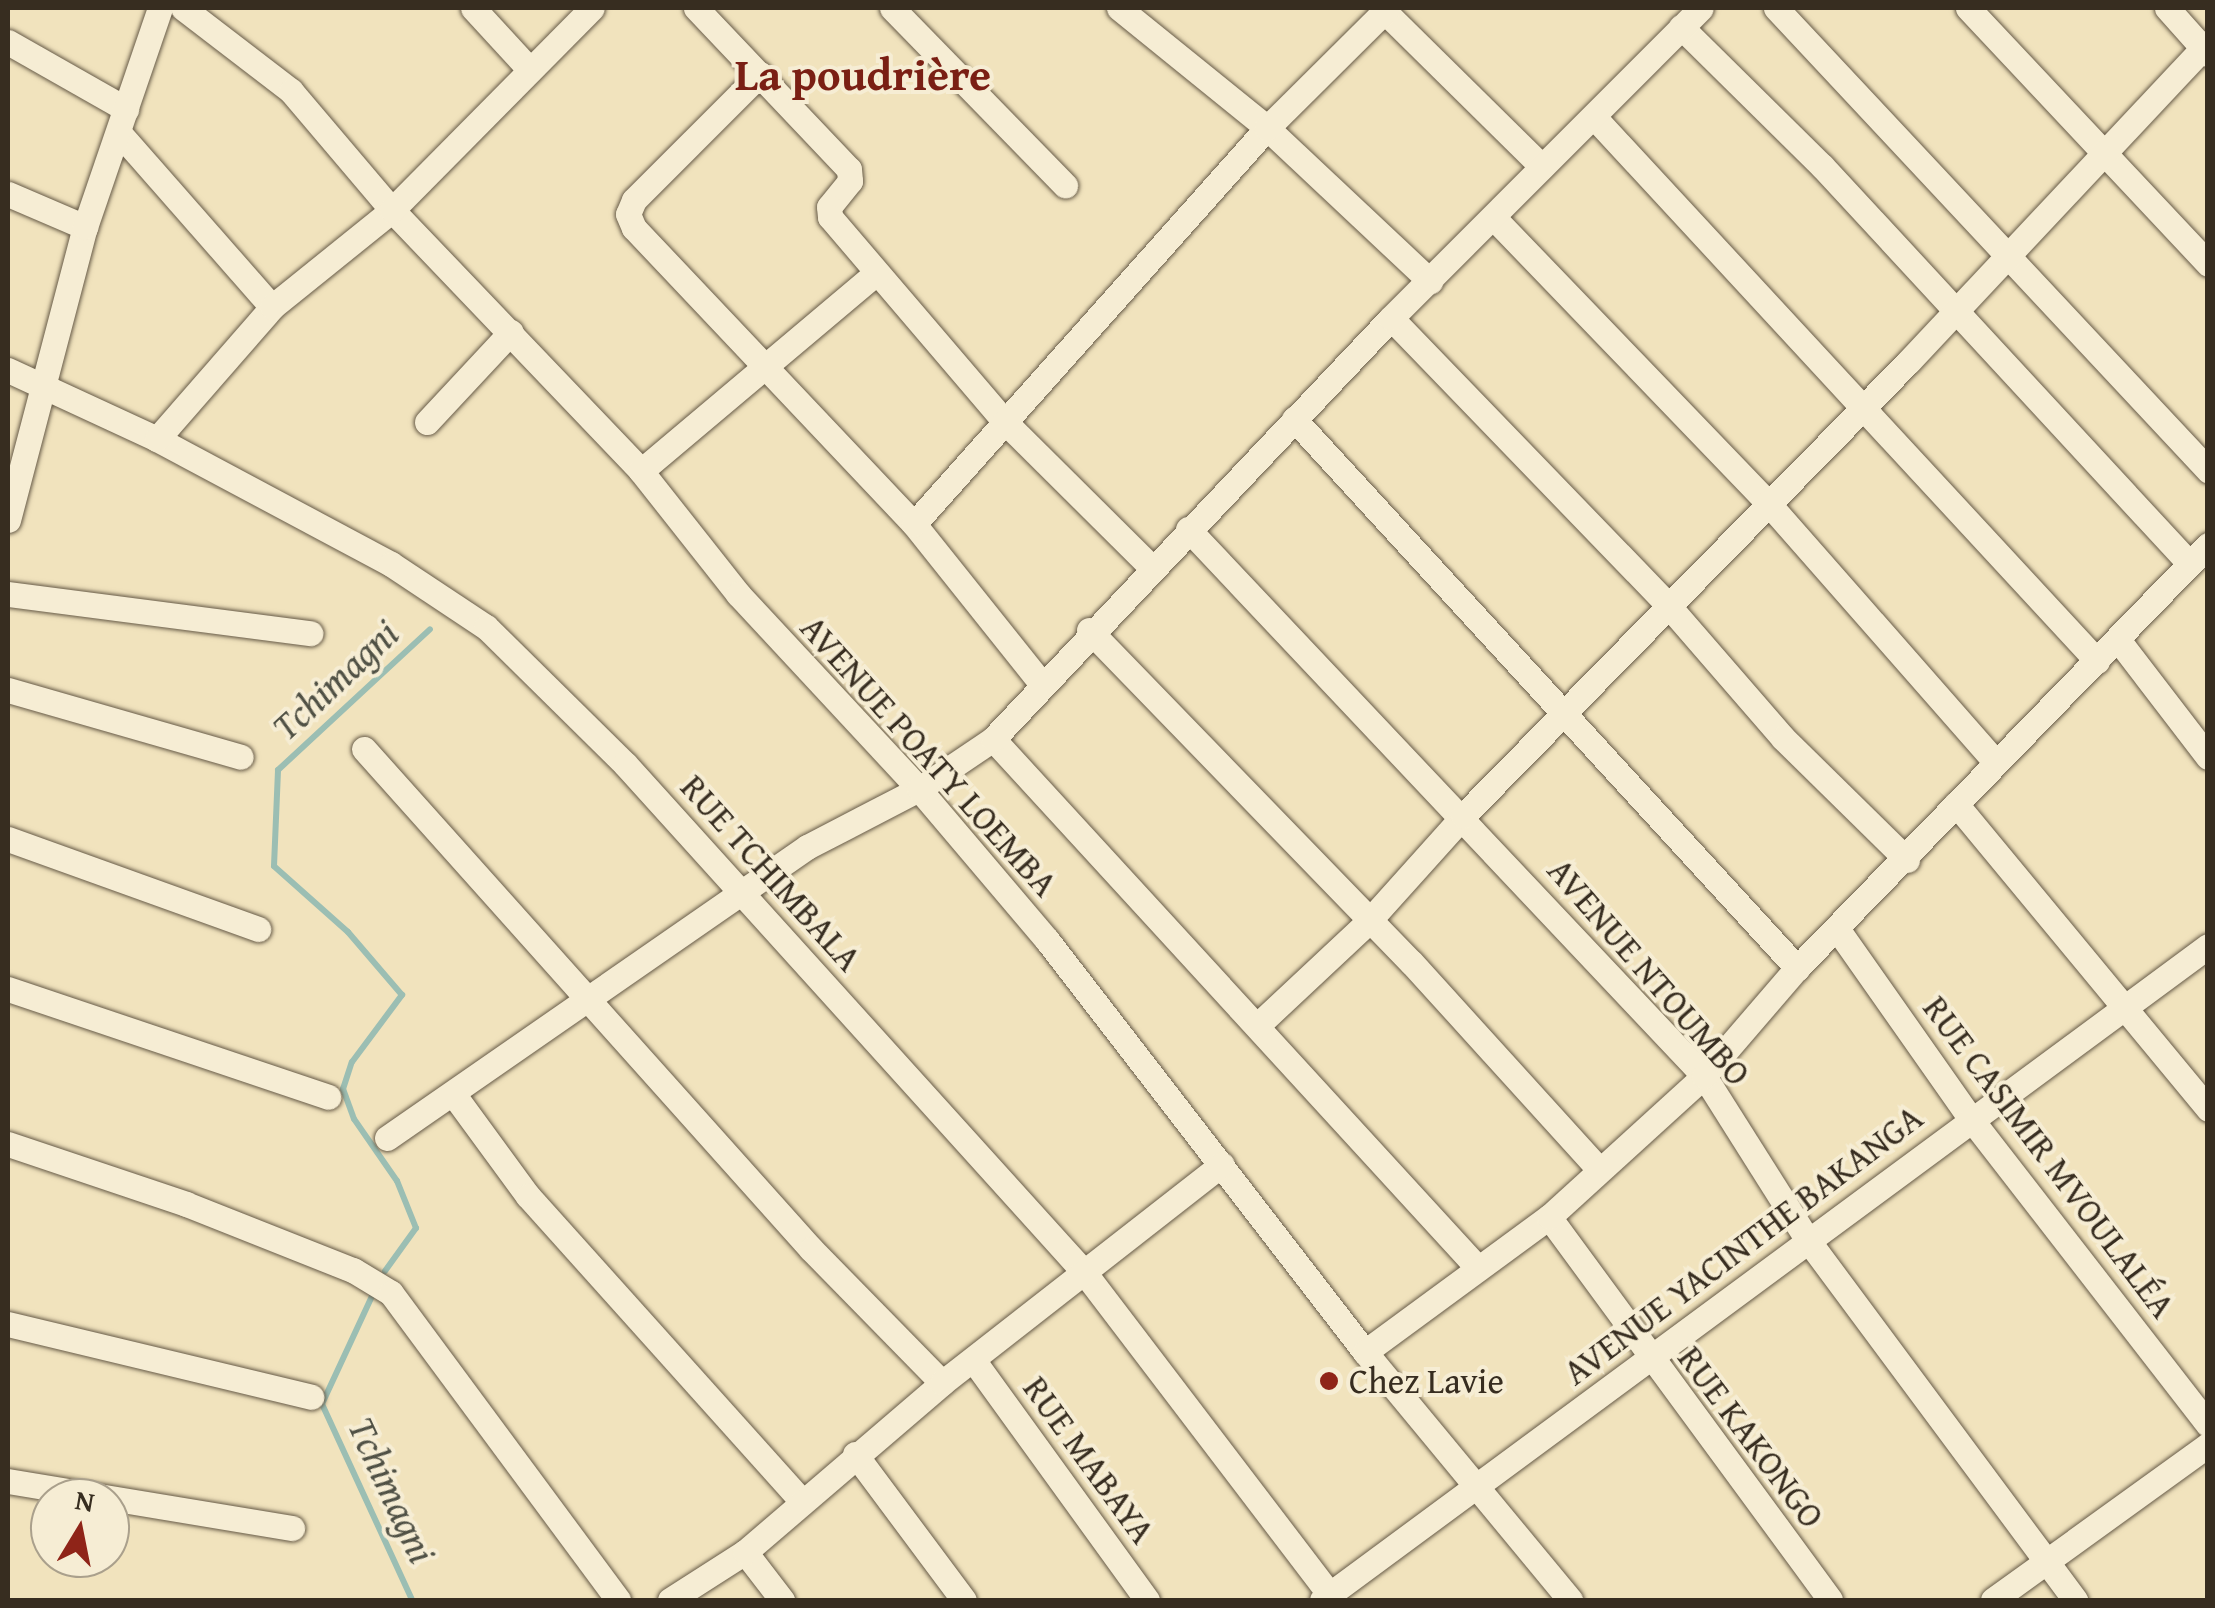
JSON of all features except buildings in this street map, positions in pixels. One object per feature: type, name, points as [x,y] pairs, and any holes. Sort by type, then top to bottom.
[{"type":"street","points":[[8,520],[37,392],[85,228],[160,8]]},
{"type":"street","name":"AVENUE POATY LOEMBA","points":[[183,8],[272,72],[392,210],[641,471],[738,594],[919,789],[1222,1164],[1365,1352],[1570,1600]]},
{"type":"street","points":[[472,8],[530,70]]},
{"type":"street","points":[[158,439],[272,307],[392,210],[592,8]]},
{"type":"street","points":[[696,8],[849,169],[850,182],[828,212],[876,273],[1005,422],[1152,568]]},
{"type":"street","points":[[892,8],[1066,185]]},
{"type":"street","points":[[1119,8],[1267,128],[1430,280]]},
{"type":"street","points":[[387,1138],[594,1000],[807,847],[919,789],[992,739],[1089,630],[1390,318],[1701,8]]},
{"type":"street","points":[[1776,8],[2208,470]]},
{"type":"street","points":[[1968,8],[2208,264]]},
{"type":"street","points":[[1259,1024],[1368,922],[1463,816],[2206,48],[2166,8]]},
{"type":"street","points":[[914,524],[1267,128],[1385,9],[1542,167]]},
{"type":"street","points":[[1365,1352],[1550,1217],[1598,1168],[1704,1076],[1797,968],[1907,860],[1995,761],[2119,641],[2198,554],[1952,312],[1822,166],[1682,27]]},
{"type":"street","points":[[8,42],[123,122],[272,307]]},
{"type":"street","points":[[760,74],[634,200],[628,214],[914,524],[1041,683]]},
{"type":"street","points":[[1594,117],[2097,661]]},
{"type":"street","points":[[8,194],[85,228]]},
{"type":"street","points":[[1493,217],[1768,504],[1995,761]]},
{"type":"street","points":[[641,471],[876,273]]},
{"type":"street","points":[[1390,318],[1668,604],[1783,738],[1907,860]]},
{"type":"street","points":[[427,422],[511,332]]},
{"type":"street","name":"RUE TCHIMBALA","points":[[8,370],[37,392],[158,439],[392,564],[486,627],[625,764],[1084,1272],[1328,1598]]},
{"type":"street","points":[[8,406],[37,392]]},
{"type":"street","points":[[1294,419],[1797,968]]},
{"type":"street","name":"AVENUE NTOUMBO","points":[[1188,529],[1463,816],[1704,1076],[1807,1239],[2074,1600]]},
{"type":"street","points":[[8,594],[310,633]]},
{"type":"street","points":[[1089,630],[1598,1168]]},
{"type":"street","points":[[2119,641],[2208,758]]},
{"type":"street","points":[[8,690],[240,757]]},
{"type":"street","points":[[992,739],[1259,1024],[1477,1267]]},
{"type":"street","points":[[364,749],[594,1000],[688,1114],[942,1383]]},
{"type":"street","points":[[1956,804],[2208,1110]]},
{"type":"street","points":[[8,840],[258,929]]},
{"type":"street","name":"RUE CASIMIR MVOULALÉA","points":[[1838,930],[1971,1119],[2208,1424]]},
{"type":"street","name":"AVENUE YACINTHE BAKANGA","points":[[1328,1598],[1807,1239],[2208,946]]},
{"type":"street","points":[[8,989],[328,1097]]},
{"type":"street","points":[[454,1095],[528,1196],[803,1502]]},
{"type":"street","points":[[8,1144],[186,1204],[353,1270],[391,1293],[618,1600]]},
{"type":"street","points":[[670,1600],[745,1552],[942,1383],[1222,1164]]},
{"type":"street","name":"RUE KAKONGO","points":[[1550,1217],[1648,1358],[1830,1600]]},
{"type":"street","points":[[8,1324],[311,1396]]},
{"type":"street","name":"RUE MABAYA","points":[[974,1361],[1147,1600]]},
{"type":"street","points":[[1993,1600],[2208,1445]]},
{"type":"street","points":[[855,1454],[964,1600]]},
{"type":"street","points":[[8,1481],[292,1528]]},
{"type":"street","points":[[745,1552],[782,1600]]},
{"type":"waterway","name":"Tchimagni","points":[[385,1271],[416,1228],[397,1181],[354,1119],[343,1089],[352,1062],[402,995],[348,932],[274,866],[278,770],[430,629]]},
{"type":"waterway","name":"Tchimagni","points":[[373,1294],[322,1404],[412,1600]]},
{"type":"place","name":"Chez Lavie","points":[[1329,1381]]},
{"type":"district","name":"La poudrière","points":[[863,74]]}]
